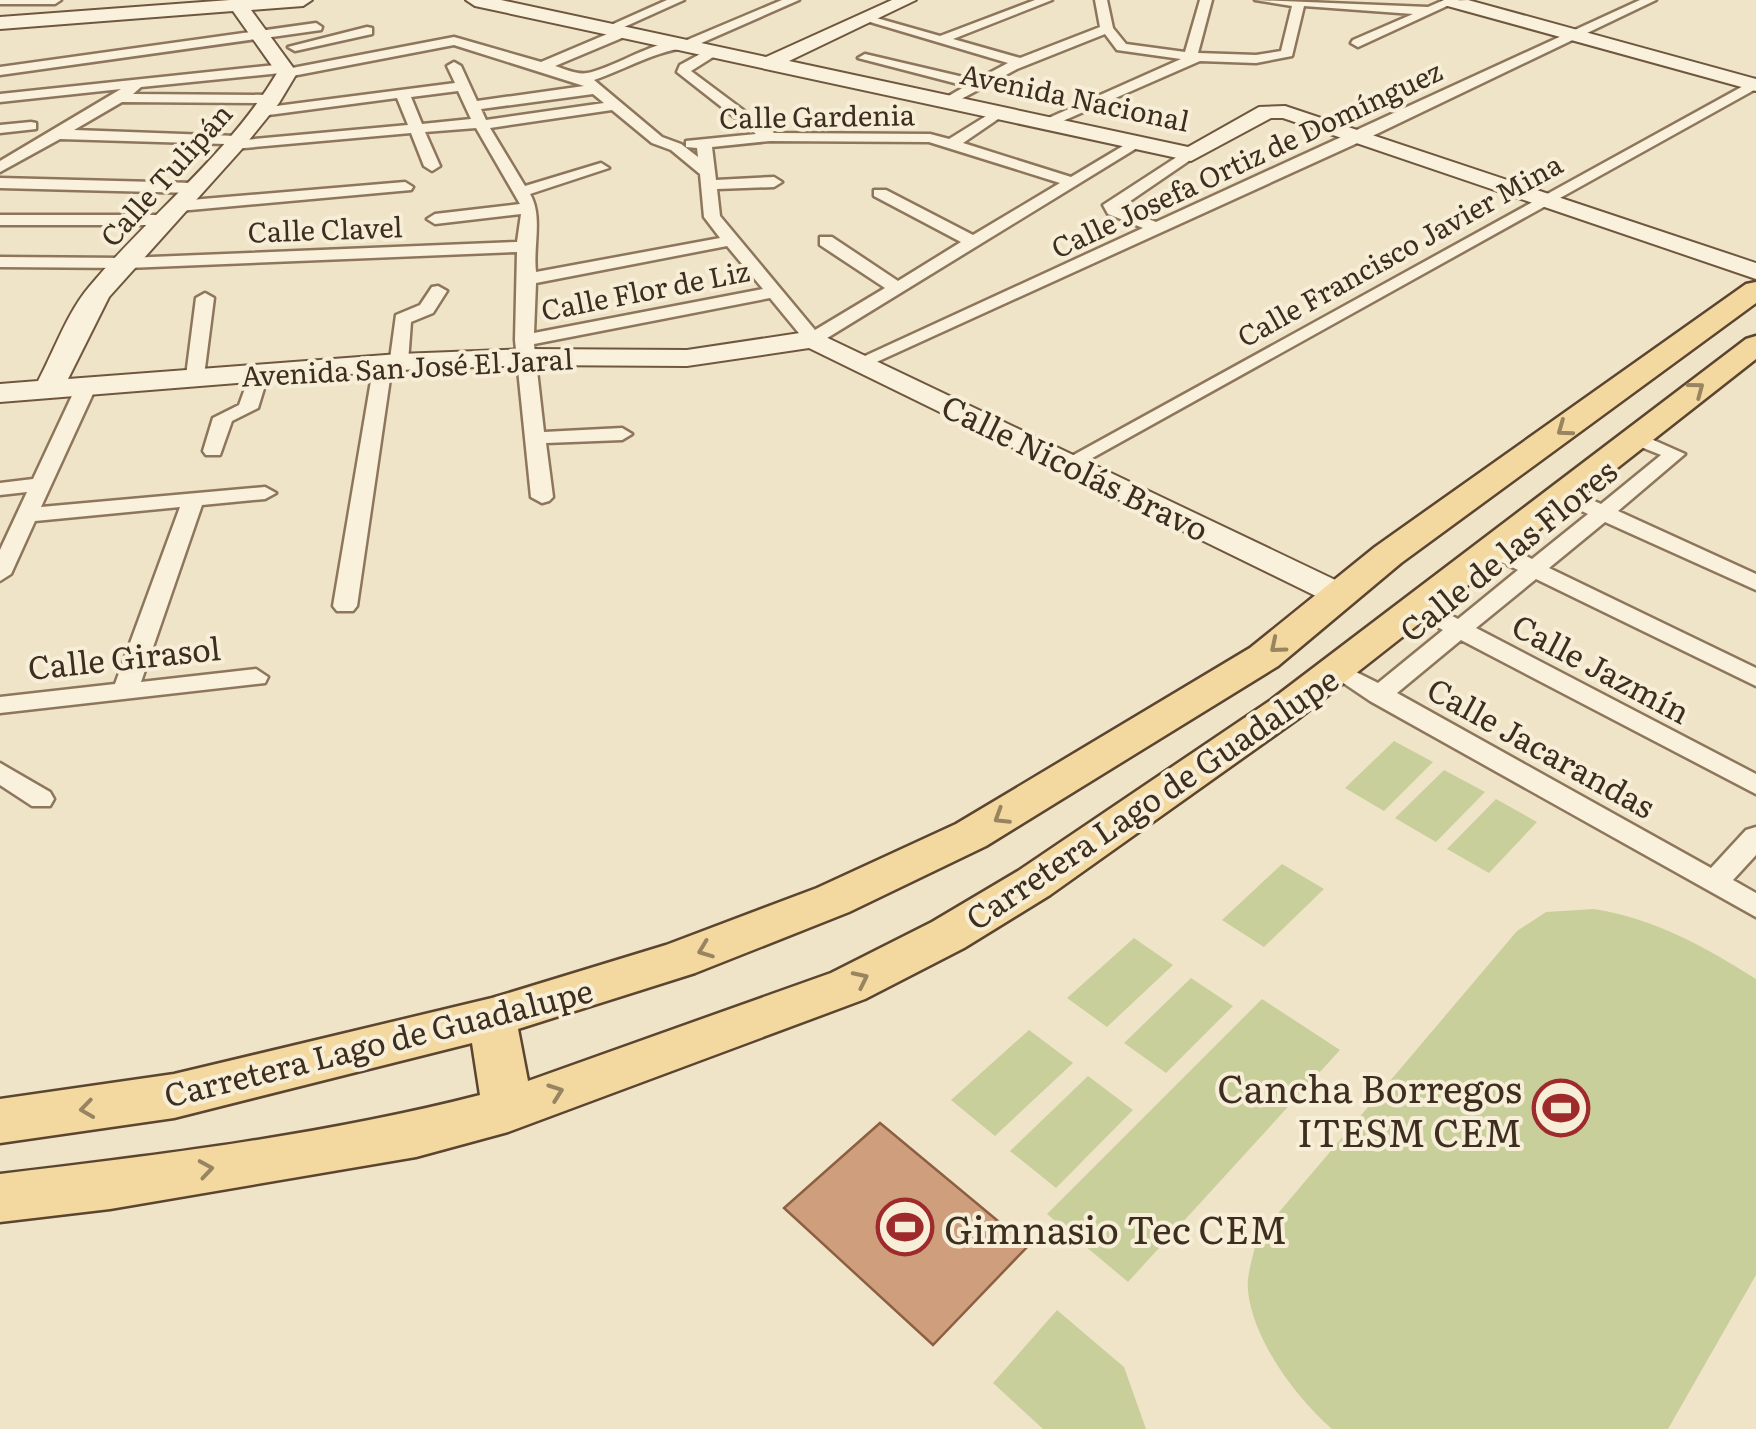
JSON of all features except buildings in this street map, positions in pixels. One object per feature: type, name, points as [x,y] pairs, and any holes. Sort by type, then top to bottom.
[{"type":"main road","name":"Carretera Lago de Guadalupe","points":[[0,1121],[174,1096],[492,1018],[678,960],[833,900],[972,835],[1264,657],[1388,555],[1756,290]]},
{"type":"main road","name":"Carretera Lago de Guadalupe","points":[[0,1198],[110,1185],[416,1134],[508,1110],[848,986],[948,935],[1082,851],[1240,743],[1756,345]]},
{"type":"main road","points":[[1388,555],[1431,595]]},
{"type":"main road","points":[[492,1018],[508,1110]]},
{"type":"street","points":[[0,0],[60,6],[240,6],[303,0]]},
{"type":"street","name":"Avenida Nacional","points":[[474,0],[1191,154],[1274,110],[1756,272]]},
{"type":"street","points":[[544,66],[678,0]]},
{"type":"street","points":[[471,106],[590,84],[793,0]]},
{"type":"street","points":[[940,40],[1046,0]]},
{"type":"street","points":[[1101,0],[1107,28],[1122,48],[1194,56],[1282,57],[1287,53],[1298,1]]},
{"type":"street","points":[[1194,56],[1206,0]]},
{"type":"street","points":[[1261,0],[1430,11]]},
{"type":"street","points":[[1358,43],[1452,0],[1580,32]]},
{"type":"street","points":[[1475,0],[1755,82]]},
{"type":"street","name":"Calle Josefa Ortiz de Domínguez","points":[[864,361],[1359,137],[1650,0]]},
{"type":"street","points":[[769,62],[862,9],[898,4]]},
{"type":"street","points":[[0,24],[60,6]]},
{"type":"street","points":[[240,6],[277,57]]},
{"type":"street","points":[[862,9],[940,40],[1019,62]]},
{"type":"street","points":[[277,57],[316,26]]},
{"type":"street","points":[[950,101],[1019,62],[1107,28]]},
{"type":"street","points":[[0,98],[277,57],[367,31]]},
{"type":"street","points":[[0,70],[154,49],[277,57],[413,52],[450,41],[544,66],[590,84],[657,140],[676,147],[707,178],[774,182]]},
{"type":"street","points":[[0,167],[8,156],[119,98],[141,80],[154,49]]},
{"type":"street","points":[[714,51],[684,72],[770,137]]},
{"type":"street","points":[[1049,123],[1194,56]]},
{"type":"street","name":"Calle Tulipán","points":[[49,388],[97,294],[266,105],[277,57]]},
{"type":"street","points":[[865,58],[978,85]]},
{"type":"street","points":[[454,66],[480,124],[525,200],[525,348],[542,496]]},
{"type":"street","name":"Calle Francisco Javier Mina","points":[[1069,463],[1755,82]]},
{"type":"street","points":[[119,98],[266,105],[460,86]]},
{"type":"street","points":[[402,93],[432,166]]},
{"type":"street","points":[[53,134],[235,143],[480,124],[617,105]]},
{"type":"street","points":[[953,143],[999,112]]},
{"type":"street","points":[[0,130],[31,126]]},
{"type":"street","name":"Calle Gardenia","points":[[676,147],[770,137],[897,135],[953,143],[1072,182]]},
{"type":"street","points":[[704,142],[712,217],[813,339],[1138,143]]},
{"type":"street","points":[[1156,228],[1110,208],[1191,154]]},
{"type":"street","points":[[436,218],[525,200],[601,168]]},
{"type":"street","points":[[0,183],[180,205]]},
{"type":"street","points":[[0,220],[404,187]]},
{"type":"street","points":[[880,193],[974,242]]},
{"type":"street","points":[[528,278],[729,240]]},
{"type":"street","points":[[826,241],[897,288]]},
{"type":"street","name":"Calle Clavel","points":[[0,262],[126,263],[525,247]]},
{"type":"street","points":[[345,606],[402,319],[430,307],[438,291]]},
{"type":"street","name":"Calle Flor de Liz","points":[[525,348],[776,292]]},
{"type":"street","points":[[195,376],[204,298]]},
{"type":"street","name":"Calle Nicolás Bravo","points":[[813,339],[1338,594]]},
{"type":"street","name":"Avenida San José El Jaral","points":[[0,393],[392,363],[525,348],[687,358],[813,339]]},
{"type":"street","points":[[213,451],[223,418],[248,408],[260,372]]},
{"type":"street","points":[[0,574],[87,385]]},
{"type":"street","points":[[534,438],[622,434]]},
{"type":"street","name":"Calle de las Flores","points":[[1379,694],[1675,454],[1634,437]]},
{"type":"street","points":[[0,489],[41,484]]},
{"type":"street","points":[[26,515],[265,493]]},
{"type":"street","points":[[1562,494],[1752,575]]},
{"type":"street","points":[[126,689],[193,500]]},
{"type":"street","points":[[1491,548],[1756,678]]},
{"type":"street","name":"Calle Jazmín","points":[[1431,595],[1460,629],[1756,784]]},
{"type":"street","name":"Calle Jacarandas","points":[[1336,670],[1756,906]]},
{"type":"street","name":"Calle Girasol","points":[[0,704],[256,677]]},
{"type":"street","points":[[0,772],[41,799]]},
{"type":"street","points":[[1715,882],[1756,837]]},
{"type":"green space","points":[[1394,741],[1433,762],[1384,811],[1345,788]]},
{"type":"green space","points":[[1444,770],[1485,792],[1436,842],[1395,818]]},
{"type":"green space","points":[[1496,799],[1537,822],[1489,873],[1447,849]]},
{"type":"green space","points":[[1282,864],[1324,889],[1264,947],[1222,920]]},
{"type":"green space","name":"Cancha Borregos ITESM CEM","points":[[1594,909],[1678,935],[1756,979],[1756,1275],[1668,1429],[1332,1429],[1291,1385],[1258,1329],[1248,1285],[1257,1238],[1517,931],[1546,912]]},
{"type":"green space","points":[[1134,938],[1173,965],[1107,1027],[1067,998]]},
{"type":"green space","points":[[1191,978],[1233,1006],[1166,1073],[1124,1043]]},
{"type":"green space","points":[[1262,999],[1340,1050],[1128,1282],[1047,1214]]},
{"type":"green space","points":[[1029,1030],[1073,1063],[995,1136],[951,1100]]},
{"type":"green space","points":[[1088,1076],[1133,1110],[1056,1188],[1010,1151]]},
{"type":"green space","points":[[1057,1310],[1124,1367],[1146,1429],[1043,1429],[993,1383]]},
{"type":"place","name":"Cancha Borregos ITESM CEM","points":[[1561,1108]]},
{"type":"place","name":"Gimnasio Tec CEM","points":[[905,1227]]}]
